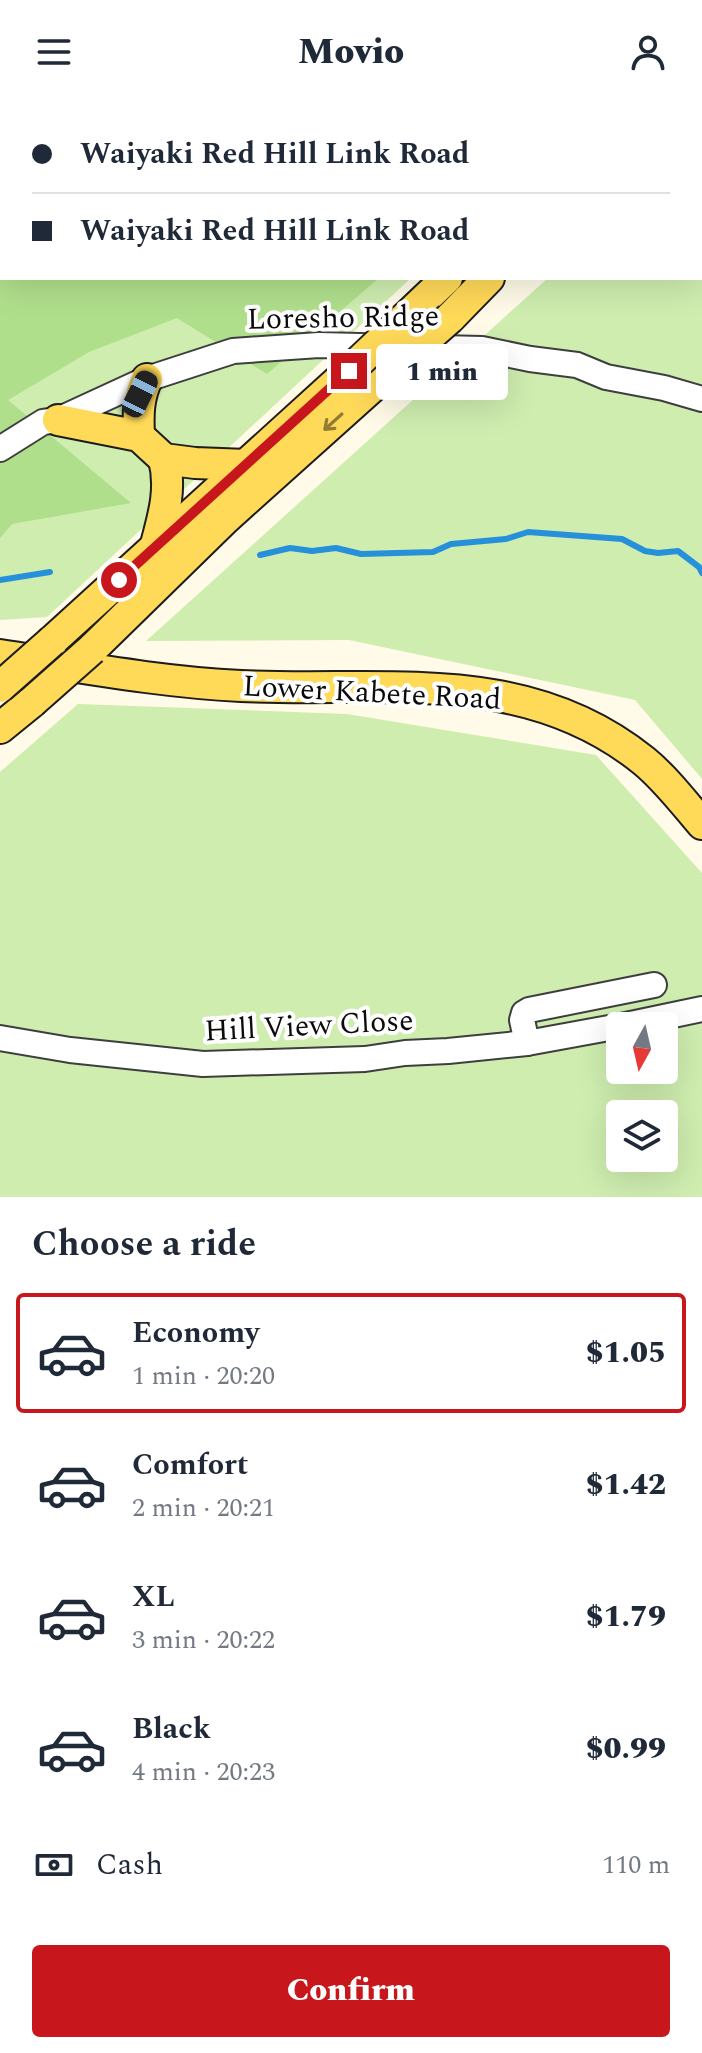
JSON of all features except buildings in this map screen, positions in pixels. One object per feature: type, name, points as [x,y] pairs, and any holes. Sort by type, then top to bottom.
[{"type":"main road","points":[[0,688],[247,465],[445,280]]},
{"type":"main road","points":[[0,728],[92,649],[225,519],[450,318],[487,280]]},
{"type":"main road","points":[[139,436],[140,394],[147,379]]},
{"type":"main road","points":[[58,420],[139,436],[164,459],[168,487],[155,548]]},
{"type":"main road","points":[[164,459],[247,465]]},
{"type":"main road","name":"Lower Kabete Road","points":[[0,655],[178,681],[304,688],[385,686],[444,689],[522,700],[567,715],[618,742],[647,763],[702,824]]},
{"type":"street","name":"Loresho Ridge","points":[[0,449],[43,422],[58,420],[147,379],[233,351],[319,345],[482,349],[577,365],[606,377],[702,399]]},
{"type":"street","points":[[527,1043],[522,1020],[529,1010],[654,985]]},
{"type":"street","name":"Hill View Close","points":[[678,1014],[702,1009]]},
{"type":"street","name":"Hill View Close","points":[[0,1038],[70,1050],[203,1064],[365,1059],[527,1043],[606,1029]]},
{"type":"green space","points":[[0,280],[409,280],[47,617],[0,620]]},
{"type":"green space","points":[[0,280],[377,280],[267,374],[177,318],[89,352],[8,400],[131,503],[12,524],[0,538]]},
{"type":"green space","points":[[546,280],[702,280],[702,779],[635,700],[349,640],[146,641]]},
{"type":"green space","points":[[78,704],[347,714],[596,755],[702,873],[702,1197],[0,1197],[0,772]]},
{"type":"waterway","points":[[260,555],[290,548],[312,551],[336,548],[361,554],[433,552],[451,544],[506,539],[528,532],[622,539],[645,551],[678,551],[702,573]]},
{"type":"waterway","points":[[0,580],[50,572]]},
{"type":"route","points":[[119,580],[349,371]]}]
